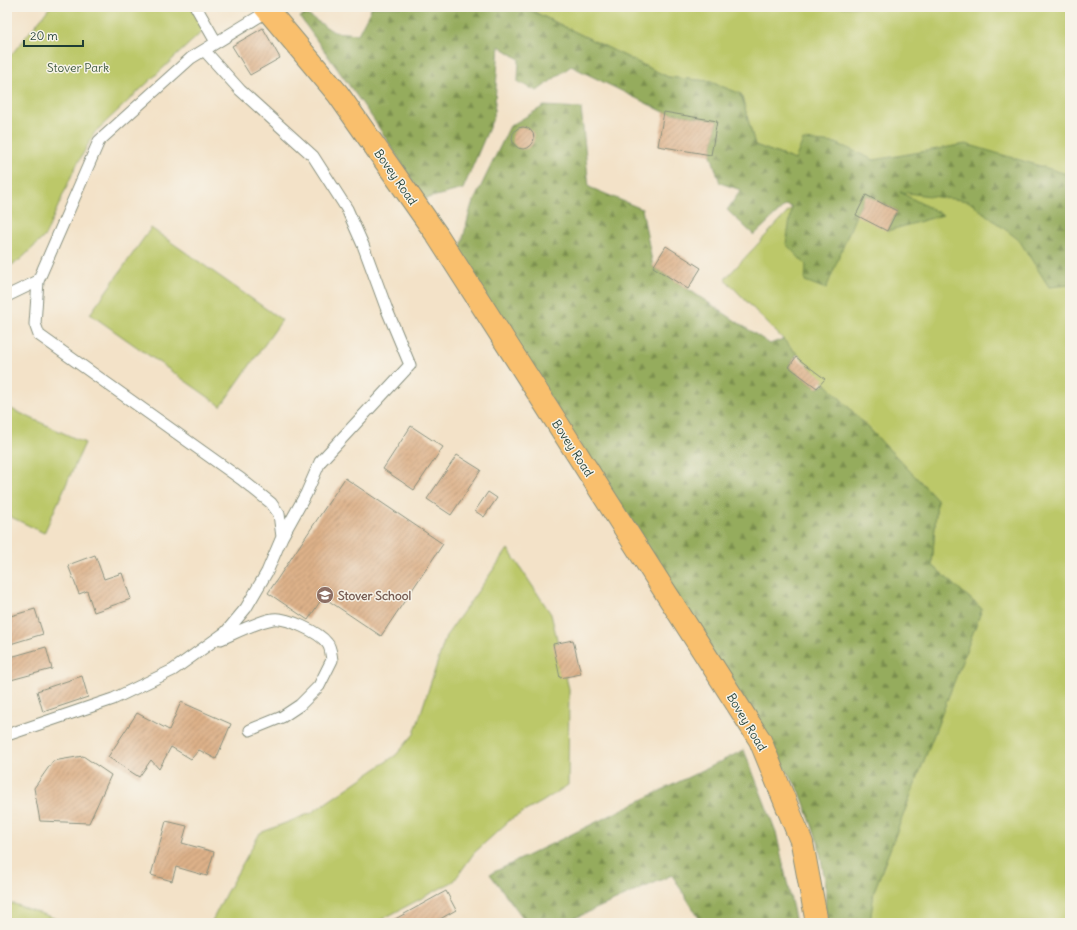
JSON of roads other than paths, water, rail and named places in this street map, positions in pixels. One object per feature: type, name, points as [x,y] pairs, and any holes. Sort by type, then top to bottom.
[{"type":"main road","name":"Bovey Road","points":[[267,9],[338,94],[437,235],[760,740],[802,843],[817,923]]},
{"type":"lane","points":[[196,7],[216,42]]},
{"type":"lane","points":[[267,9],[191,58],[99,141],[38,281],[35,324],[39,335],[241,479],[271,503],[280,514],[282,537]]},
{"type":"lane","points":[[7,735],[113,699],[174,670],[226,632],[246,608],[267,572],[282,537],[306,494],[320,462],[410,365],[387,310],[363,245],[347,209],[313,156],[240,90],[204,50]]},
{"type":"lane","points":[[7,296],[38,281]]},
{"type":"lane","points":[[207,646],[274,618],[296,623],[311,630],[328,644],[332,660],[319,686],[300,705],[282,717],[250,730]]},
{"type":"place","name":"Stover School","points":[[325,595]]},
{"type":"park label","name":"Stover Park","points":[[78,67]]}]
